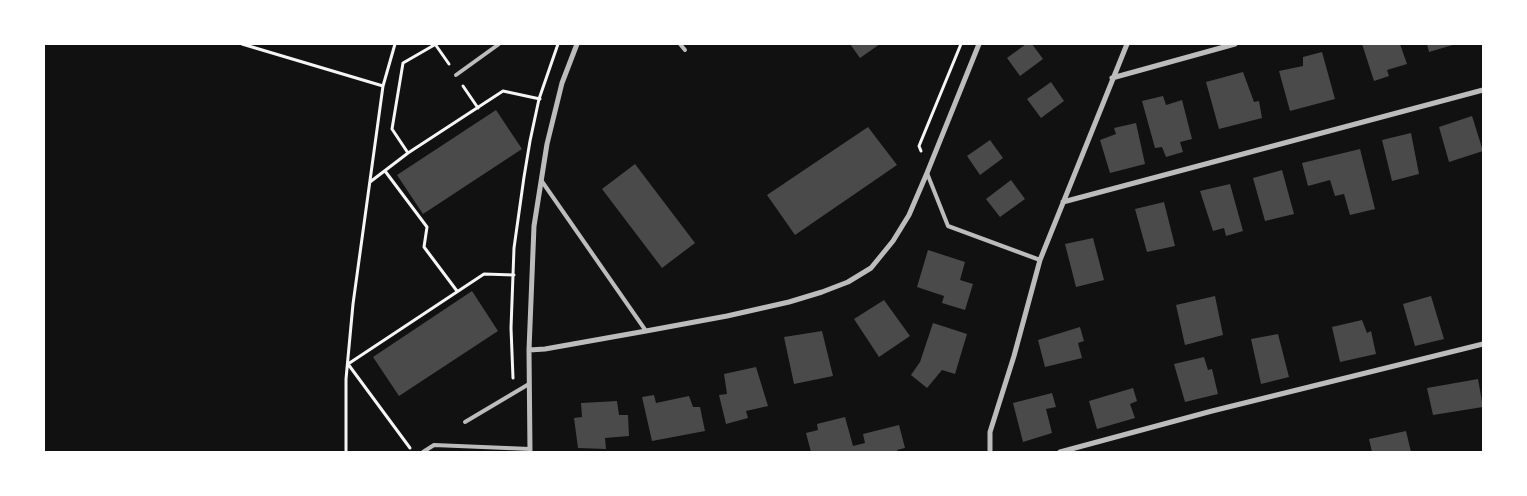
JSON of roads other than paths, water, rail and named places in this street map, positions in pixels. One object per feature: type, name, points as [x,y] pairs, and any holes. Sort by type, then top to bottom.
[{"type":"street","points":[[530,450],[529,350],[534,226],[547,144],[562,83],[577,44]]},
{"type":"street","points":[[529,350],[546,349],[646,331],[789,302],[848,282],[870,268],[893,241],[909,215],[979,44]]},
{"type":"street","points":[[990,452],[990,432],[1014,356],[1040,260],[1127,44]]},
{"type":"street","points":[[1112,78],[1235,44]]},
{"type":"street","points":[[1063,202],[1483,90]]},
{"type":"street","points":[[1060,452],[1212,410],[1483,344]]},
{"type":"lane","points":[[456,75],[499,44]]},
{"type":"lane","points":[[680,44],[685,50]]},
{"type":"lane","points":[[927,174],[948,226],[1040,260]]},
{"type":"lane","points":[[541,180],[646,331]]},
{"type":"lane","points":[[465,422],[529,384]]},
{"type":"lane","points":[[423,452],[434,445],[530,450]]}]
